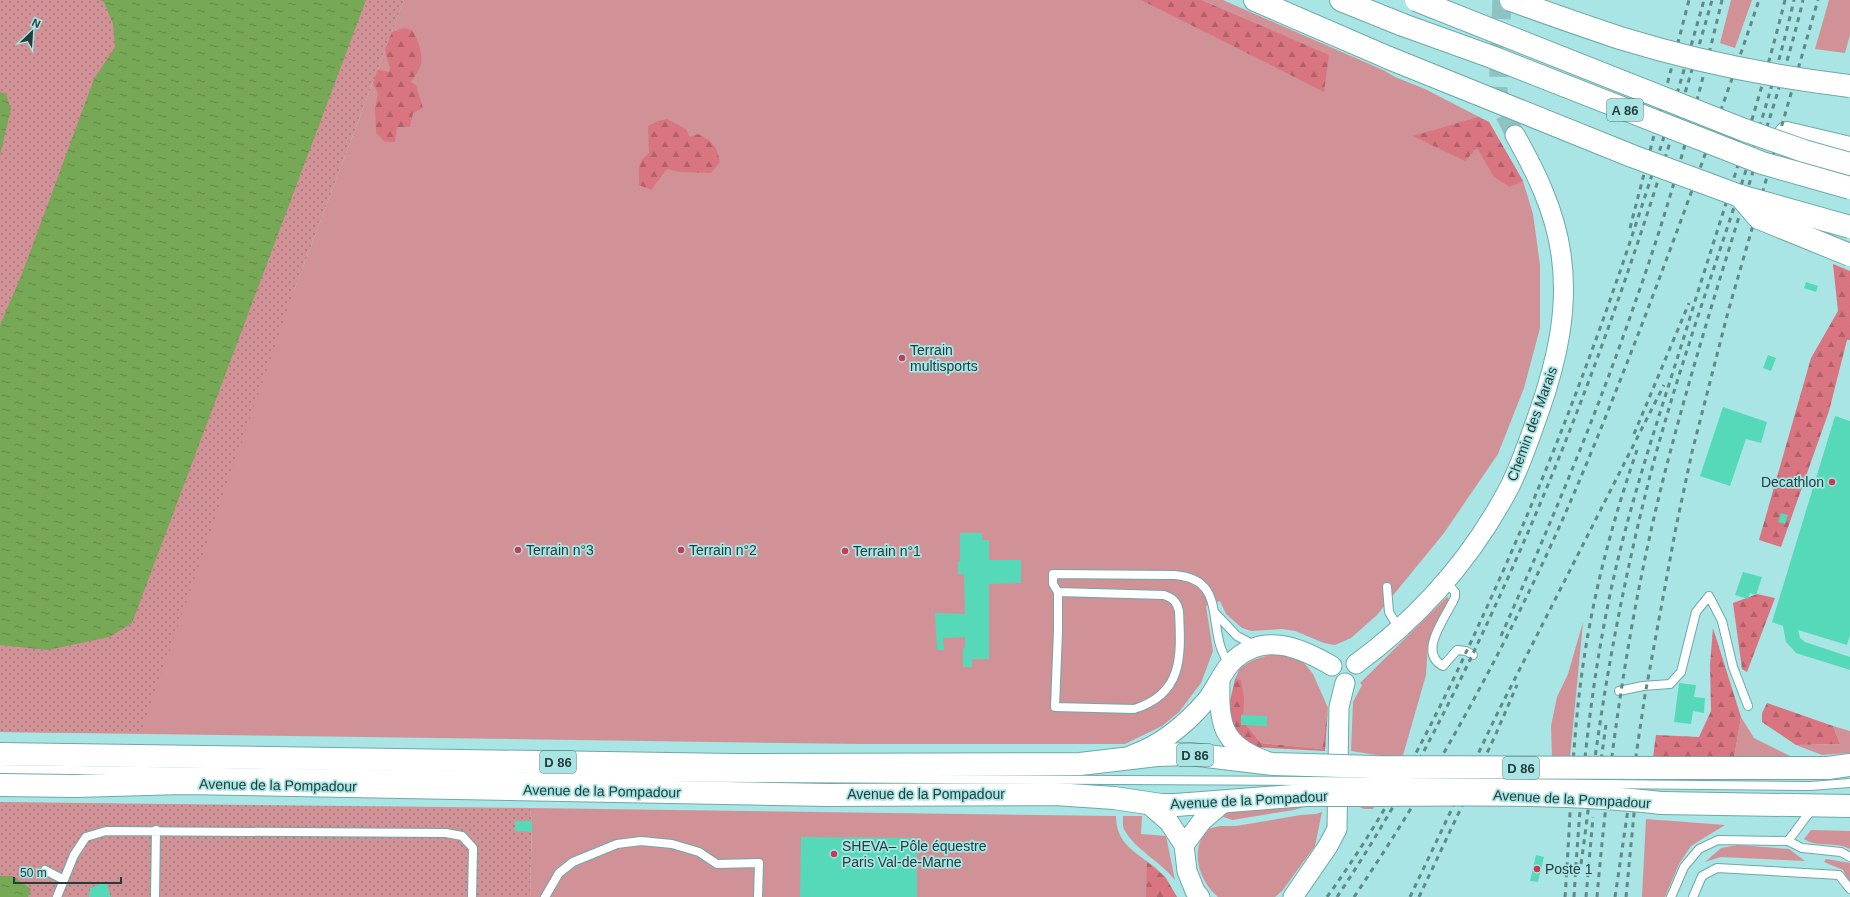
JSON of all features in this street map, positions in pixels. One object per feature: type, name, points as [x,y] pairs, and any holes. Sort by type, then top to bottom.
[{"type":"main road","points":[[1255,0],[1389,58],[1639,158],[1740,196],[1850,227]]},
{"type":"main road","name":"A 86","points":[[1341,0],[1403,25],[1492,57],[1762,163],[1850,188]]},
{"type":"main road","name":"A 86","points":[[1416,0],[1744,130],[1804,151],[1850,164]]},
{"type":"main road","points":[[1511,0],[1621,38],[1697,58],[1764,73],[1850,86]]},
{"type":"main road","points":[[1744,130],[1786,133],[1850,148]]},
{"type":"main road","points":[[1740,196],[1759,218],[1850,255]]},
{"type":"main road","name":"Avenue de la Pompadour","points":[[0,754],[734,765],[1080,764],[1157,755],[1190,754],[1273,764],[1307,781],[1372,796],[1505,795],[1618,799],[1661,803],[1850,806]]},
{"type":"main road","name":"Avenue de la Pompadour","points":[[0,785],[76,786],[183,783],[828,795],[1055,794],[1114,798],[1147,803],[1176,805],[1268,798],[1307,781],[1374,767],[1828,768],[1850,765]]},
{"type":"street","name":"Chemin des Marais","points":[[1356,664],[1399,630],[1446,582],[1471,549],[1498,507],[1510,485],[1532,432],[1558,348],[1563,307],[1563,280],[1562,254],[1558,234],[1536,172],[1515,135]]},
{"type":"street","points":[[1116,760],[1147,750],[1191,718],[1207,700],[1238,656],[1257,647],[1272,644],[1298,648],[1332,666]]},
{"type":"street","points":[[1343,657],[1351,659],[1356,664],[1357,676],[1352,681],[1344,684],[1340,683],[1334,678],[1331,670],[1336,660],[1343,657]]},
{"type":"street","points":[[1225,673],[1219,709],[1224,731],[1234,743],[1247,754],[1273,764]]},
{"type":"street","points":[[1293,897],[1328,846],[1337,829],[1340,707],[1344,684]]},
{"type":"street","points":[[1184,844],[1202,821],[1224,802]]},
{"type":"street","points":[[1147,803],[1169,822],[1184,844],[1187,871],[1195,891],[1200,897]]},
{"type":"lane","points":[[1058,592],[1164,595],[1175,601],[1179,611],[1180,653],[1179,662],[1170,682],[1159,697],[1149,704],[1134,709],[1055,707],[1058,592],[1053,584],[1053,574],[1183,576],[1194,579],[1204,586],[1213,603],[1225,673]]},
{"type":"lane","points":[[1446,582],[1452,586],[1455,592],[1455,597],[1435,638],[1432,653],[1433,658],[1443,666],[1457,650],[1466,651],[1473,655]]},
{"type":"lane","points":[[1387,587],[1389,612],[1399,630]]},
{"type":"lane","points":[[1620,691],[1643,686],[1670,684],[1681,672],[1696,612],[1709,596],[1722,620],[1733,667],[1748,706]]},
{"type":"lane","points":[[1216,614],[1237,636],[1257,647]]},
{"type":"lane","name":"Avenue de la Pompadour","points":[[0,769],[573,777],[1307,781],[1802,786],[1850,783]]},
{"type":"lane","points":[[1788,842],[1809,813],[1820,806]]},
{"type":"lane","points":[[155,897],[156,830]]},
{"type":"lane","points":[[57,897],[74,855],[86,837],[106,831],[156,830],[446,833],[462,836],[473,848],[472,897]]},
{"type":"lane","points":[[545,897],[559,873],[573,862],[617,844],[641,840],[672,844],[698,852],[717,864],[759,864],[758,897]]},
{"type":"lane","points":[[1671,897],[1684,867],[1699,849],[1718,840],[1788,842],[1802,848],[1841,852],[1850,857]]},
{"type":"lane","points":[[1693,897],[1702,876],[1717,868],[1839,875],[1850,889]]},
{"type":"lane","points":[[45,870],[64,880]]},
{"type":"shaded area","points":[[0,0],[404,0],[294,291],[141,733],[0,732]]},
{"type":"shaded area","name":"Terrain multisports","points":[[404,0],[1199,0],[1264,27],[1202,0],[1223,0],[1425,89],[1489,122],[1523,181],[1533,214],[1540,265],[1540,328],[1524,388],[1498,454],[1444,533],[1377,615],[1351,638],[1335,645],[1324,643],[1295,631],[1282,629],[1251,631],[1242,628],[1226,614],[1220,601],[1206,606],[1213,651],[1201,683],[1179,712],[1162,726],[1125,744],[860,744],[0,732],[0,661],[294,291]]},
{"type":"shaded area","points":[[1731,0],[1752,0],[1735,48],[1720,43]]},
{"type":"shaded area","points":[[1829,0],[1850,0],[1850,35],[1845,53],[1815,49]]},
{"type":"shaded area","points":[[1447,597],[1449,599],[1428,643],[1426,675],[1402,759],[1351,751],[1353,702],[1362,685],[1360,683]]},
{"type":"shaded area","points":[[1583,622],[1570,757],[1552,758],[1551,726],[1557,697],[1568,674]]},
{"type":"shaded area","points":[[1269,655],[1282,655],[1301,659],[1313,674],[1328,708],[1322,749],[1261,743],[1243,721],[1235,679],[1240,668],[1253,660]]},
{"type":"shaded area","points":[[1741,717],[1754,738],[1794,758],[1734,758]]},
{"type":"shaded area","points":[[1833,726],[1850,731],[1850,753],[1822,755],[1796,745],[1840,744]]},
{"type":"shaded area","points":[[0,802],[530,808],[532,821],[530,897],[0,897]]},
{"type":"shaded area","points":[[1313,802],[1376,803],[1373,809],[1364,809],[1355,805],[1313,804],[1294,810],[1232,820],[1218,815],[1236,807]]},
{"type":"shaded area","name":"SHEVA– Pôle équestre Paris Val-de-Marne","points":[[530,808],[1116,816],[1117,828],[1127,845],[1166,878],[1177,897],[530,897],[532,821]]},
{"type":"shaded area","points":[[1322,812],[1315,846],[1282,891],[1275,897],[1218,897],[1205,882],[1201,874],[1198,856],[1202,838],[1207,829],[1220,826],[1236,826]]},
{"type":"shaded area","points":[[1123,816],[1142,816],[1141,834],[1166,836],[1175,880],[1163,867],[1135,844],[1130,838],[1123,828]]},
{"type":"shaded area","points":[[1646,819],[1725,825],[1691,846],[1679,864],[1665,897],[1642,897]]},
{"type":"shaded area","points":[[1811,830],[1850,831],[1850,849],[1839,845],[1809,842],[1804,839]]},
{"type":"shaded area","points":[[1738,845],[1789,849],[1805,861],[1721,857],[1705,862],[1721,848]]},
{"type":"shaded area","points":[[1826,859],[1850,863],[1850,884],[1843,870],[1824,862]]},
{"type":"green space","points":[[1141,0],[1202,0],[1329,55],[1324,92]]},
{"type":"green space","points":[[404,28],[412,30],[420,48],[420,67],[411,82],[416,85],[423,108],[413,113],[410,127],[397,127],[395,142],[385,142],[376,133],[375,108],[378,94],[371,78],[375,69],[389,72],[390,68],[384,48],[389,33]]},
{"type":"green space","points":[[1478,117],[1489,122],[1523,181],[1510,187],[1494,177],[1477,148],[1465,161],[1413,136]]},
{"type":"green space","points":[[667,119],[686,129],[690,137],[698,134],[707,139],[715,148],[720,162],[711,173],[672,171],[667,169],[651,190],[639,185],[639,167],[642,160],[649,153],[648,126],[658,121]]},
{"type":"green space","points":[[1833,264],[1850,271],[1850,340],[1847,340],[1829,411],[1781,547],[1759,540],[1811,358],[1838,311]]},
{"type":"green space","points":[[1757,594],[1775,598],[1747,672],[1742,669],[1733,603]]},
{"type":"green space","points":[[1713,628],[1741,717],[1734,758],[1653,757],[1656,735],[1699,737],[1711,711],[1710,665]]},
{"type":"green space","points":[[1235,679],[1241,680],[1244,698],[1243,721],[1261,743],[1322,749],[1328,708],[1325,751],[1253,747],[1231,726],[1230,701]]},
{"type":"green space","points":[[1767,703],[1833,726],[1840,744],[1796,745],[1762,722],[1762,713]]},
{"type":"green space","points":[[1147,862],[1165,877],[1177,897],[1146,897]]},
{"type":"water","points":[[99,0],[366,0],[132,623],[109,637],[48,650],[0,645],[0,325],[22,274],[94,79],[115,47],[113,24],[104,2]]},
{"type":"water","points":[[0,92],[6,94],[11,109],[0,155]]},
{"type":"water","points":[[0,876],[13,876],[31,889],[28,897],[0,897]]},
{"type":"building","points":[[1806,282],[1818,286],[1816,292],[1804,288]]},
{"type":"building","points":[[1768,355],[1776,358],[1771,371],[1763,368]]},
{"type":"building","points":[[1723,407],[1767,422],[1761,443],[1746,439],[1730,486],[1700,476]]},
{"type":"building","name":"Decathlon","points":[[1835,416],[1850,421],[1850,635],[1847,645],[1798,630],[1800,638],[1805,642],[1850,657],[1850,670],[1796,653],[1786,642],[1783,626],[1772,622]]},
{"type":"building","points":[[1781,513],[1788,515],[1785,524],[1778,522]]},
{"type":"building","points":[[960,533],[982,533],[982,540],[989,540],[989,560],[1021,560],[1021,583],[989,584],[989,659],[972,659],[972,667],[963,667],[963,648],[965,648],[965,637],[943,638],[944,650],[937,650],[935,613],[965,614],[964,574],[958,574],[958,561],[960,561]]},
{"type":"building","points":[[1743,572],[1762,577],[1756,595],[1750,593],[1748,599],[1735,595]]},
{"type":"building","points":[[1679,683],[1696,685],[1694,697],[1705,698],[1704,713],[1693,711],[1691,724],[1674,722]]},
{"type":"building","points":[[1241,715],[1267,716],[1267,726],[1241,725]]},
{"type":"building","points":[[515,821],[532,821],[532,832],[515,831]]},
{"type":"building","points":[[801,837],[917,838],[917,897],[800,897]]},
{"type":"building","name":"Poste 1","points":[[1536,855],[1544,857],[1538,882],[1530,881]]},
{"type":"building","points":[[106,882],[111,897],[89,897],[90,888]]},
{"type":"tunnel","points":[[1502,0],[1498,92],[1504,113],[1515,135]]},
{"type":"railway","points":[[1630,228],[1689,0]]},
{"type":"railway","points":[[1327,897],[1376,824],[1440,707],[1478,627],[1527,515],[1611,298],[1660,150],[1704,0]]},
{"type":"railway","points":[[1337,897],[1405,786],[1446,709],[1484,631],[1534,519],[1564,446],[1618,300],[1667,151],[1712,0]]},
{"type":"railway","points":[[1501,636],[1572,469],[1621,343],[1649,263],[1683,151],[1722,0]]},
{"type":"railway","points":[[1354,897],[1407,815],[1457,730],[1503,644],[1559,528],[1595,442],[1672,246],[1759,0]]},
{"type":"railway","points":[[1574,897],[1580,809],[1589,721],[1602,634],[1621,547],[1647,453],[1754,113],[1785,0]]},
{"type":"railway","points":[[1581,864],[1606,686],[1626,578],[1642,507],[1686,354],[1762,119],[1794,0]]},
{"type":"railway","points":[[1597,897],[1602,840],[1624,671],[1657,504],[1691,378],[1722,271],[1780,83],[1803,0]]},
{"type":"railway","points":[[1615,897],[1645,695],[1676,527],[1692,452],[1728,312],[1818,0]]},
{"type":"railway","points":[[1634,434],[1689,303]]},
{"type":"railway","points":[[1410,897],[1498,712],[1664,385]]},
{"type":"railway","points":[[1565,897],[1572,772],[1581,677],[1590,621],[1607,547],[1637,450]]},
{"type":"railway","points":[[1419,897],[1495,736],[1517,685]]},
{"type":"railway","points":[[1597,789],[1606,725]]},
{"type":"railway","points":[[1626,897],[1637,782]]},
{"type":"railway","points":[[1586,897],[1593,817]]},
{"type":"place","name":"Terrain multisports","points":[[902,358]]},
{"type":"place","name":"Decathlon","points":[[1832,482]]},
{"type":"place","name":"Terrain n°3","points":[[518,550]]},
{"type":"place","name":"Terrain n°2","points":[[681,550]]},
{"type":"place","name":"Terrain n°1","points":[[845,551]]},
{"type":"place","name":"SHEVA– Pôle équestre Paris Val-de-Marne","points":[[834,854]]},
{"type":"place","name":"Poste 1","points":[[1537,869]]}]
